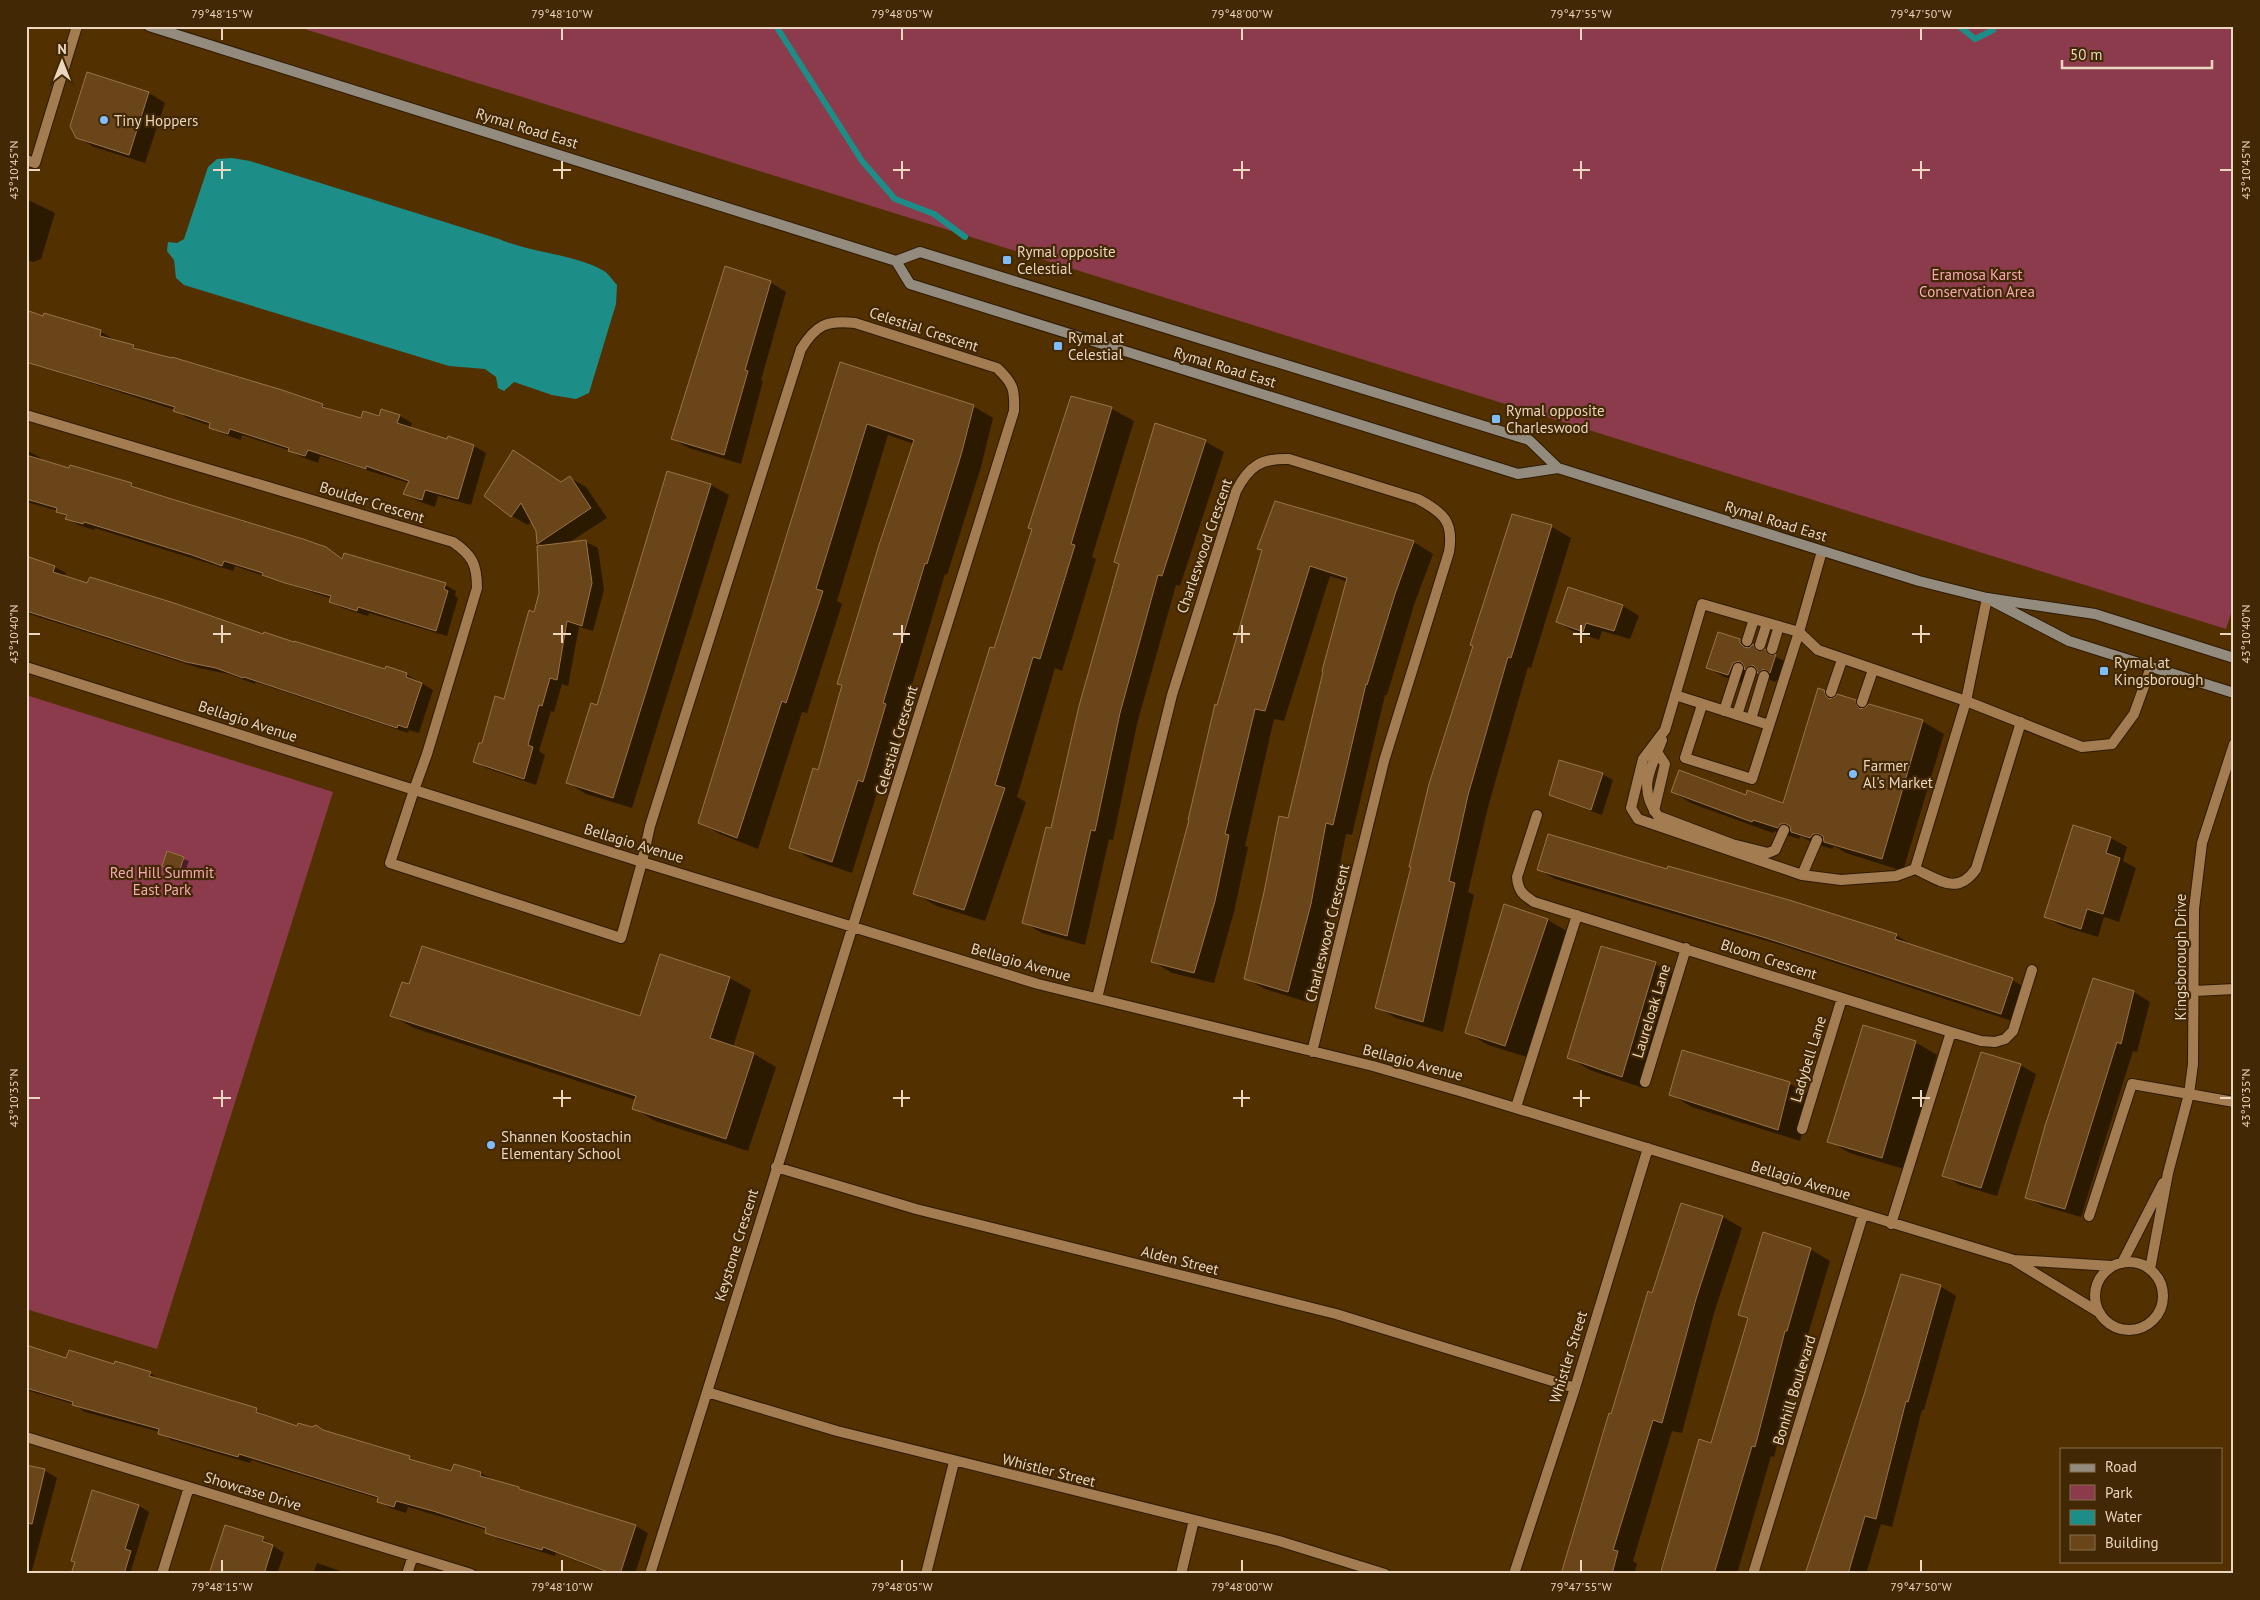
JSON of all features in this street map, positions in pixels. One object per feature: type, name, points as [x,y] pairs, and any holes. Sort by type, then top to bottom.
[{"type":"main road","name":"Rymal Road East","points":[[149,26],[896,261],[920,252],[1519,437],[1528,440],[1558,468],[1822,551],[1918,580],[1987,598],[2095,614],[2234,658]]},
{"type":"main road","name":"Rymal Road East","points":[[896,261],[910,284],[1518,474],[1558,468]]},
{"type":"main road","name":"Rymal Road East","points":[[1987,598],[2069,641],[2234,693]]},
{"type":"street","points":[[26,160],[35,163],[77,26]]},
{"type":"street","name":"Celestial Crescent","points":[[390,863],[621,938],[650,826],[801,349],[811,333],[826,323],[840,321],[855,323],[997,368],[1009,379],[1015,392],[1014,411],[853,927]]},
{"type":"street","name":"Boulder Crescent","points":[[26,414],[453,542],[468,552],[477,572],[477,588],[427,754],[390,863]]},
{"type":"street","name":"Charleswood Crescent","points":[[1097,998],[1172,695],[1236,491],[1244,476],[1255,465],[1273,458],[1289,458],[1418,499],[1437,509],[1446,520],[1452,534],[1450,552],[1384,761],[1312,1052]]},
{"type":"street","points":[[1702,705],[1685,758],[1752,779],[1799,632],[1822,551]]},
{"type":"street","points":[[1915,869],[1966,701],[1987,598]]},
{"type":"street","points":[[1784,830],[1775,850],[1768,853],[1732,844],[1658,816],[1646,791],[1648,777],[1665,730],[1702,604],[1799,632],[1818,650],[1842,660],[1966,701],[2082,747],[2112,744],[2134,714],[2151,667]]},
{"type":"street","points":[[1747,641],[1754,619]]},
{"type":"street","points":[[1760,645],[1767,623]]},
{"type":"street","points":[[1772,649],[1779,626]]},
{"type":"street","points":[[1831,692],[1842,660]]},
{"type":"street","name":"Bellagio Avenue","points":[[26,667],[642,862],[1038,984],[1373,1066],[1516,1107],[1891,1224],[2014,1260],[2117,1264]]},
{"type":"street","points":[[1724,711],[1738,668]]},
{"type":"street","points":[[1862,702],[1873,670]]},
{"type":"street","points":[[1737,715],[1751,672]]},
{"type":"street","points":[[1751,719],[1764,676]]},
{"type":"street","points":[[1675,695],[1769,725]]},
{"type":"street","points":[[1665,730],[1643,759],[1630,808],[1638,819],[1802,875],[1841,880],[1896,876],[1915,869],[1952,885],[1967,881],[1976,869],[2021,722]]},
{"type":"street","name":"Kingsborough Drive","points":[[2150,1269],[2168,1173],[2189,1094],[2194,1047],[2194,909],[2200,853],[2209,815],[2234,744]]},
{"type":"street","name":"Bloom Crescent","points":[[1537,815],[1517,877],[1518,886],[1523,895],[1534,902],[1981,1041],[1995,1042],[2005,1039],[2012,1030],[2032,970]]},
{"type":"street","points":[[1802,875],[1816,840]]},
{"type":"street","points":[[1516,1107],[1577,915]]},
{"type":"street","name":"Keystone Crescent","points":[[650,1574],[776,1167],[853,927]]},
{"type":"street","name":"Laureloak Lane","points":[[1645,1082],[1686,948]]},
{"type":"street","points":[[2194,991],[2234,989]]},
{"type":"street","name":"Ladybell Lane","points":[[1802,1129],[1842,998]]},
{"type":"street","points":[[1891,1224],[1951,1032]]},
{"type":"street","points":[[2089,1216],[2132,1084],[2234,1102]]},
{"type":"street","name":"Whistler Street","points":[[1514,1574],[1648,1148]]},
{"type":"street","name":"Alden Street","points":[[776,1167],[916,1209],[1336,1314],[1574,1388]]},
{"type":"street","name":"Kingsborough Drive","points":[[2117,1264],[2168,1173]]},
{"type":"street","name":"Bonhill Boulevard","points":[[1753,1574],[1863,1215]]},
{"type":"street","name":"Bellagio Avenue","points":[[2014,1260],[2100,1313]]},
{"type":"street","points":[[2117,1264],[2142,1264],[2150,1269],[2162,1287],[2164,1297],[2156,1317],[2138,1329],[2116,1328],[2107,1322],[2100,1313],[2096,1303],[2096,1288],[2104,1273],[2117,1264]]},
{"type":"street","name":"Whistler Street","points":[[707,1392],[837,1431],[954,1462],[1279,1541],[1385,1574]]},
{"type":"street","name":"Showcase Drive","points":[[26,1437],[471,1574]]},
{"type":"street","points":[[926,1574],[954,1462]]},
{"type":"street","points":[[162,1574],[189,1487]]},
{"type":"street","points":[[1181,1574],[1194,1520]]},
{"type":"street","points":[[407,1574],[413,1556]]},
{"type":"green space","name":"Eramosa Karst Conservation Area","points":[[295,26],[2234,26],[2234,604],[2226,629]]},
{"type":"green space","name":"Red Hill Summit East Park","points":[[26,695],[333,792],[157,1349],[26,1309]]},
{"type":"water","points":[[232,158],[250,161],[525,248],[567,257],[593,265],[604,271],[617,285],[616,304],[589,393],[576,399],[552,395],[514,382],[504,391],[498,388],[496,377],[485,369],[449,366],[184,285],[176,278],[174,260],[167,251],[168,242],[177,243],[184,239],[208,167],[217,159]]},
{"type":"building","points":[[87,72],[149,92],[129,155],[76,138],[70,126]]},
{"type":"building","points":[[725,266],[771,281],[745,370],[748,371],[724,455],[671,439]]},
{"type":"building","points":[[26,310],[43,316],[44,313],[101,330],[100,336],[134,345],[133,348],[172,357],[282,390],[323,404],[322,407],[361,418],[363,411],[379,416],[381,409],[400,415],[397,423],[447,439],[448,436],[474,445],[458,499],[425,490],[422,500],[403,494],[409,481],[366,466],[366,469],[308,450],[305,456],[288,451],[289,448],[230,429],[228,434],[209,428],[210,423],[173,411],[175,407],[26,362]]},
{"type":"building","points":[[840,362],[974,405],[961,455],[927,564],[925,563],[883,703],[886,704],[863,782],[858,780],[832,862],[789,848],[813,768],[818,770],[842,685],[837,684],[879,545],[914,440],[867,424],[816,589],[823,591],[786,703],[782,701],[737,838],[698,823]]},
{"type":"building","points":[[1071,396],[1112,407],[1071,544],[1075,545],[1040,659],[1033,657],[995,785],[1005,788],[964,910],[913,894],[990,647],[994,648],[1032,529],[1028,528]]},
{"type":"building","points":[[1155,423],[1206,440],[1162,576],[1158,575],[1120,713],[1095,831],[1091,830],[1067,936],[1022,923],[1046,827],[1051,828],[1079,706],[1119,564],[1114,562]]},
{"type":"building","points":[[513,450],[561,482],[570,476],[591,508],[537,544],[536,531],[521,503],[511,517],[484,496]]},
{"type":"building","points":[[26,455],[69,468],[70,465],[132,483],[131,486],[303,539],[326,547],[342,559],[344,553],[446,583],[444,589],[448,591],[436,631],[358,607],[357,611],[329,602],[331,596],[285,583],[262,575],[263,573],[224,561],[222,566],[84,522],[83,524],[65,519],[67,515],[56,512],[57,508],[26,499]]},
{"type":"building","points":[[667,471],[711,484],[613,798],[566,783],[591,703],[597,705]]},
{"type":"building","points":[[1275,501],[1414,541],[1366,684],[1333,825],[1326,823],[1311,904],[1288,992],[1244,979],[1279,816],[1288,818],[1322,671],[1347,578],[1310,566],[1265,711],[1255,709],[1225,834],[1229,835],[1215,901],[1194,973],[1151,962],[1189,820],[1215,704],[1217,705],[1262,550],[1257,549]]},
{"type":"building","points":[[1512,514],[1552,525],[1511,658],[1508,657],[1468,795],[1449,881],[1455,883],[1423,1022],[1375,1008],[1411,867],[1409,867],[1429,784],[1473,646],[1470,645]]},
{"type":"building","points":[[586,540],[592,583],[582,626],[567,621],[557,680],[550,678],[542,706],[539,705],[528,745],[533,747],[524,779],[473,762],[479,743],[482,743],[495,696],[504,699],[529,610],[534,612],[539,593],[537,546]]},
{"type":"building","points":[[29,557],[55,566],[53,572],[87,583],[90,577],[174,603],[263,634],[264,632],[385,669],[386,666],[407,673],[406,677],[422,683],[407,728],[398,725],[397,728],[216,668],[186,662],[26,611],[26,567]]},
{"type":"building","points":[[1568,587],[1623,605],[1614,631],[1586,623],[1583,632],[1556,622]]},
{"type":"building","points":[[1718,632],[1740,639],[1740,643],[1744,647],[1749,648],[1753,644],[1757,651],[1765,649],[1770,655],[1776,654],[1770,673],[1763,669],[1758,674],[1753,665],[1745,670],[1740,661],[1733,663],[1728,675],[1706,668]]},
{"type":"building","points":[[1818,688],[1824,690],[1829,699],[1837,694],[1856,700],[1857,706],[1860,709],[1869,704],[1923,720],[1882,859],[1824,842],[1823,836],[1819,834],[1813,834],[1810,838],[1791,832],[1790,826],[1786,824],[1780,824],[1778,828],[1753,820],[1752,822],[1671,792],[1679,770],[1746,795],[1747,790],[1783,803]]},
{"type":"building","points":[[1559,760],[1603,773],[1591,810],[1549,795]]},
{"type":"building","points":[[2073,825],[2111,837],[2106,853],[2120,858],[2103,914],[2087,909],[2081,929],[2044,917]]},
{"type":"building","points":[[1548,834],[1667,869],[1668,866],[1789,900],[1897,934],[1895,939],[2013,978],[2001,1014],[1766,938],[1537,870]]},
{"type":"building","points":[[167,851],[184,857],[179,872],[162,866]]},
{"type":"building","points":[[1504,904],[1548,919],[1505,1046],[1465,1033]]},
{"type":"building","points":[[422,946],[640,1016],[660,954],[730,977],[710,1038],[754,1053],[726,1139],[632,1109],[636,1096],[390,1016],[402,982],[409,984]]},
{"type":"building","points":[[1601,946],[1656,962],[1622,1077],[1567,1058]]},
{"type":"building","points":[[2093,978],[2134,991],[2121,1044],[2117,1042],[2065,1209],[2025,1198],[2045,1126]]},
{"type":"building","points":[[1863,1025],[1916,1041],[1882,1158],[1827,1142]]},
{"type":"building","points":[[1682,1050],[1790,1082],[1778,1130],[1669,1095]]},
{"type":"building","points":[[1981,1052],[2021,1064],[1981,1188],[1942,1176]]},
{"type":"building","points":[[1681,1203],[1723,1216],[1696,1299],[1662,1423],[1653,1420],[1613,1550],[1618,1551],[1612,1574],[1561,1574],[1648,1291],[1652,1293]]},
{"type":"building","points":[[1763,1232],[1811,1248],[1787,1331],[1785,1331],[1755,1447],[1752,1446],[1714,1574],[1660,1574],[1699,1439],[1711,1443],[1748,1318],[1738,1315]]},
{"type":"building","points":[[1901,1274],[1941,1285],[1908,1402],[1906,1401],[1876,1519],[1865,1516],[1848,1574],[1805,1574],[1863,1398]]},
{"type":"building","points":[[26,1345],[66,1358],[69,1350],[114,1364],[115,1361],[151,1372],[149,1376],[257,1408],[256,1412],[297,1426],[298,1423],[312,1427],[316,1425],[323,1430],[410,1456],[409,1459],[451,1471],[454,1464],[481,1472],[480,1476],[636,1525],[620,1574],[613,1574],[543,1547],[542,1550],[485,1533],[486,1528],[433,1511],[396,1501],[394,1507],[377,1502],[378,1497],[239,1454],[238,1457],[158,1434],[159,1429],[72,1405],[73,1402],[26,1388]]},
{"type":"building","points":[[26,1465],[45,1469],[32,1524],[26,1523]]},
{"type":"building","points":[[92,1490],[139,1505],[125,1549],[131,1551],[124,1574],[71,1574],[75,1562],[71,1561]]},
{"type":"building","points":[[225,1525],[264,1537],[262,1541],[273,1545],[264,1574],[209,1574]]},
{"type":"waterway","points":[[776,26],[862,161],[895,199],[934,214],[965,237]]},
{"type":"waterway","points":[[1959,26],[1975,39],[1993,30]]},
{"type":"place","name":"Tiny Hoppers","points":[[104,120]]},
{"type":"place","name":"Rymal opposite Celestial","points":[[1007,260]]},
{"type":"place","name":"Rymal at Celestial","points":[[1058,346]]},
{"type":"place","name":"Rymal opposite Charleswood","points":[[1496,419]]},
{"type":"place","name":"Rymal at Kingsborough","points":[[2104,671]]},
{"type":"place","name":"Farmer Al's Market","points":[[1853,774]]},
{"type":"place","name":"Shannen Koostachin Elementary School","points":[[491,1145]]}]
